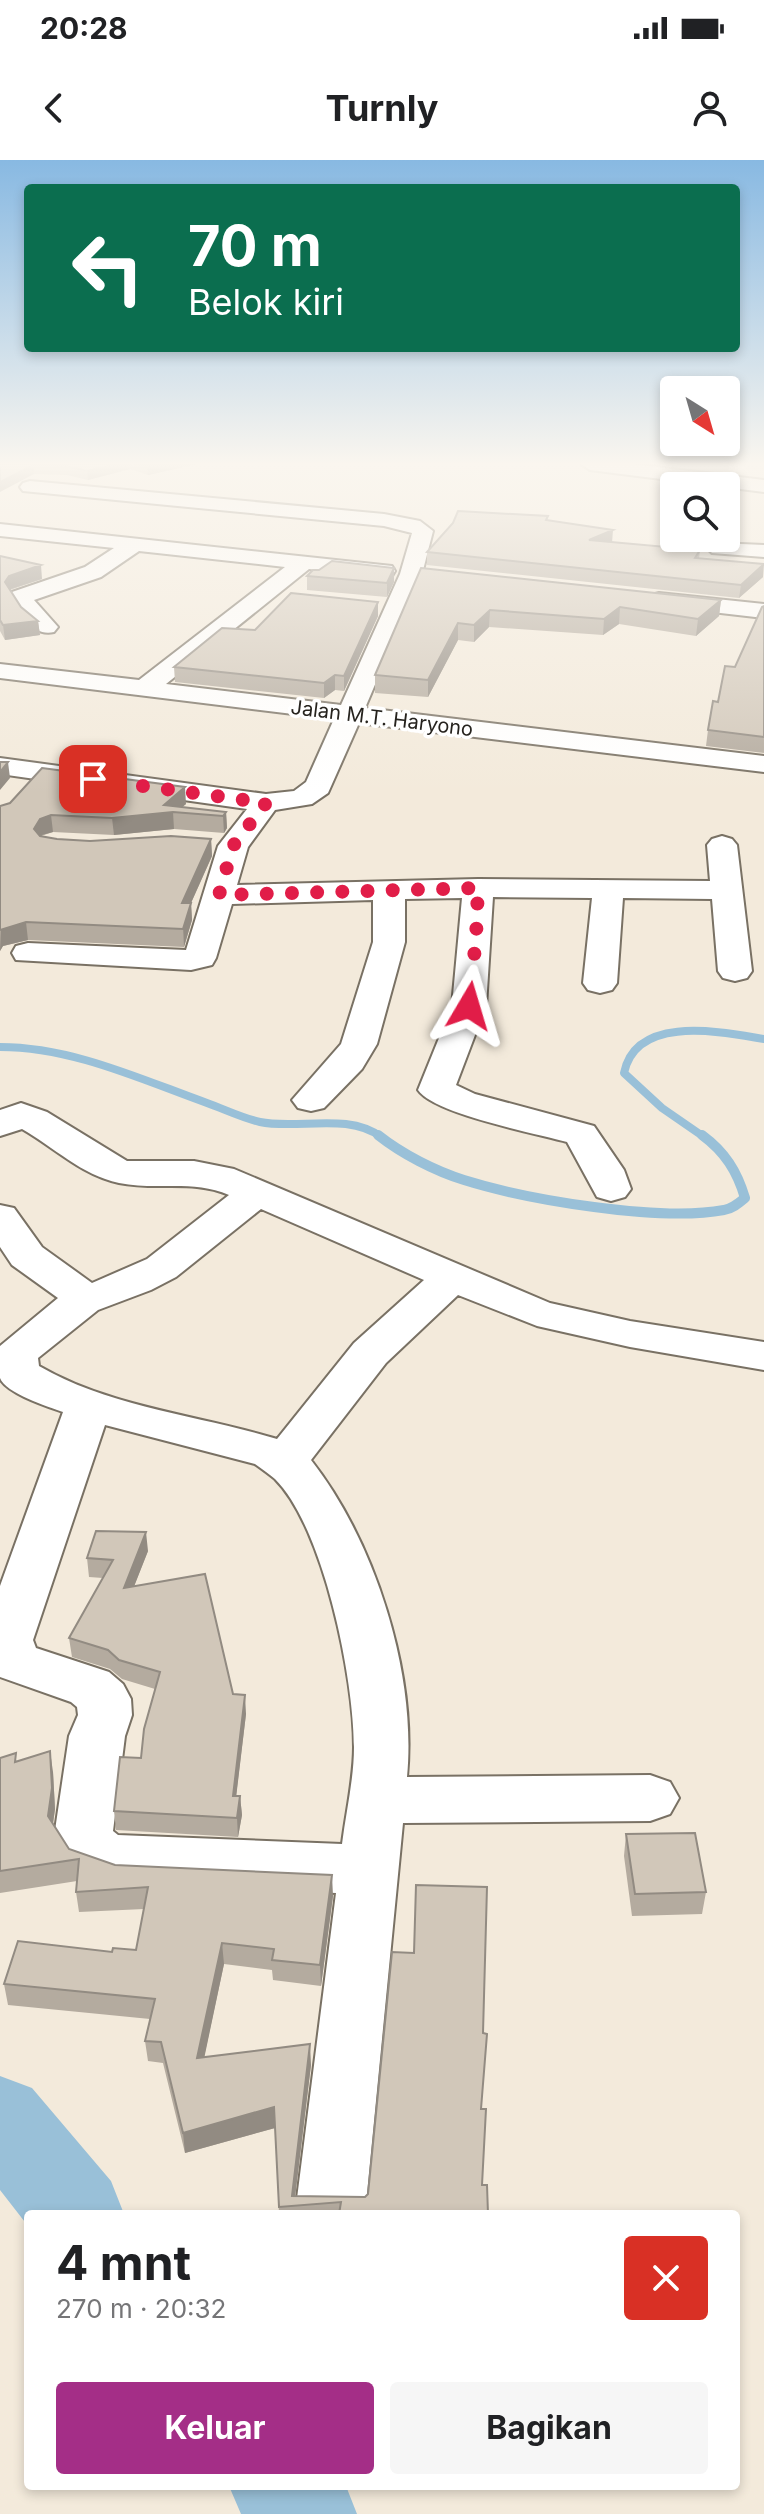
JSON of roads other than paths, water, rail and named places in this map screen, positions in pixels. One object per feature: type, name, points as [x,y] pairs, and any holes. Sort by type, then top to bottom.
[{"type":"street","points":[[46,627],[20,597],[88,574]]},
{"type":"street","points":[[144,689],[290,574]]},
{"type":"street","points":[[0,766],[27,781],[266,803],[295,800],[313,793],[396,607],[418,575],[407,574]]},
{"type":"street","points":[[641,598],[764,611]]},
{"type":"street","points":[[365,604],[396,607]]},
{"type":"street","name":"Jalan M.T. Haryono","points":[[0,671],[764,764]]},
{"type":"street","points":[[28,953],[197,959],[204,951],[219,895],[219,845],[266,803]]},
{"type":"street","points":[[722,845],[735,971]]},
{"type":"street","points":[[219,895],[478,888],[727,890]]},
{"type":"street","points":[[478,888],[469,1006],[436,1090],[462,1102],[581,1134],[604,1170],[611,1189]]},
{"type":"street","points":[[600,983],[608,888]]},
{"type":"street","points":[[311,1100],[349,1061],[359,1044],[389,942],[389,890]]},
{"type":"street","points":[[7,1115],[36,1120],[117,1170],[205,1173],[537,1313],[630,1334],[764,1356]]},
{"type":"street","points":[[255,1192],[163,1267],[138,1281],[87,1299],[35,1338],[16,1357],[13,1365],[34,1384],[88,1406],[255,1446],[286,1460],[308,1486],[337,1548],[364,1626],[378,1695],[382,1750],[330,2210]]},
{"type":"street","points":[[0,1217],[27,1256],[87,1299]]},
{"type":"street","points":[[286,1460],[370,1353],[453,1276]]},
{"type":"street","points":[[88,1406],[7,1640],[11,1656],[17,1662],[90,1687],[104,1699],[105,1715],[97,1736],[83,1837],[88,1846],[103,1856],[118,1859],[368,1870]]},
{"type":"street","points":[[376,1800],[650,1798]]},
{"type":"waterway","points":[[704,1137],[662,1108],[624,1073],[632,1054],[645,1042],[662,1034],[682,1031],[764,1039]]},
{"type":"waterway","points":[[0,1047],[27,1048],[79,1058],[260,1122],[338,1123],[353,1125],[381,1137]]},
{"type":"waterway","points":[[381,1137],[442,1172],[523,1195],[594,1207],[665,1213],[697,1213],[735,1206],[745,1198],[742,1188],[724,1155],[702,1135]]},
{"type":"waterway","points":[[0,2118],[74,2210]]},
{"type":"waterway","points":[[285,2490],[304,2514]]}]
